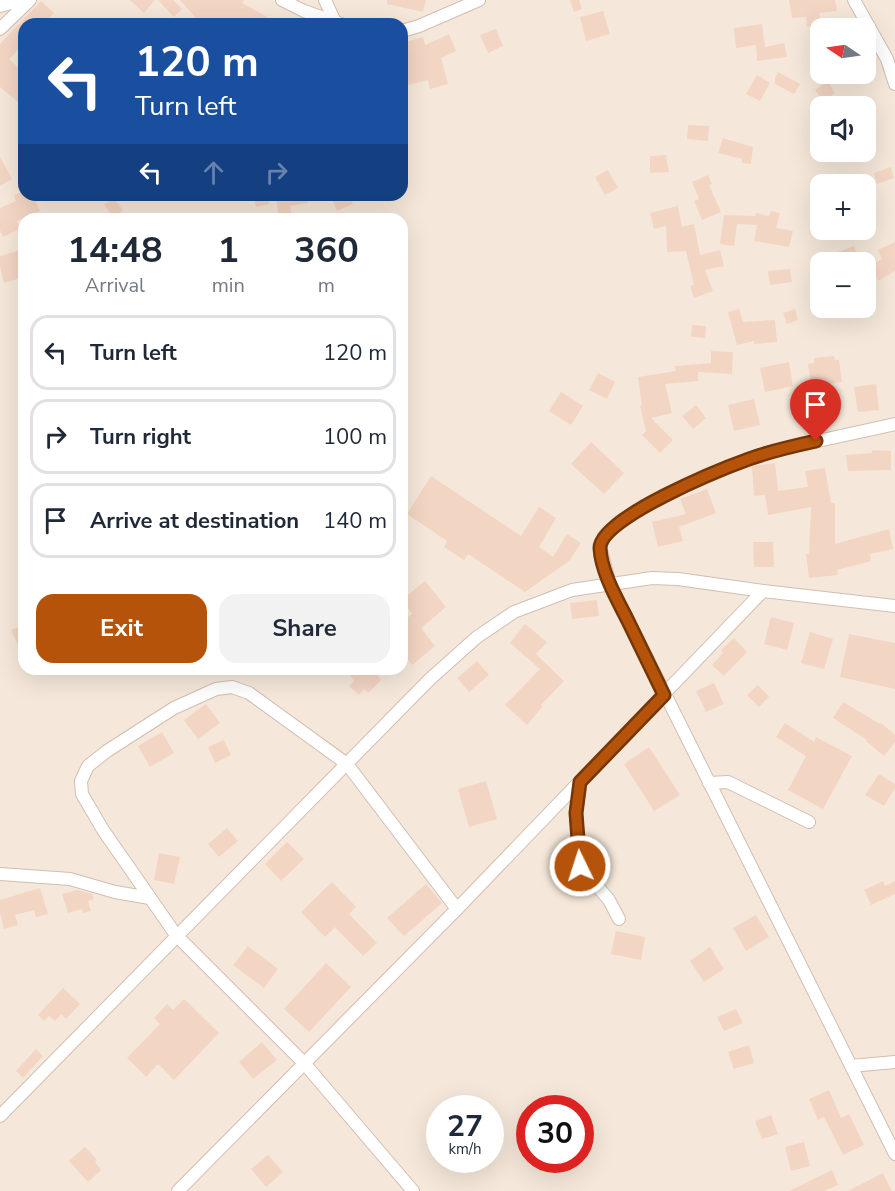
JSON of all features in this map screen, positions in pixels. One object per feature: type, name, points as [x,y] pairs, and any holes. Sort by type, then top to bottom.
[{"type":"street","points":[[0,6],[23,0]]},
{"type":"street","points":[[0,29],[30,0]]},
{"type":"street","points":[[282,0],[324,18]]},
{"type":"street","points":[[325,0],[335,18]]},
{"type":"street","points":[[408,29],[479,0]]},
{"type":"street","points":[[854,0],[887,59],[895,84]]},
{"type":"street","points":[[895,424],[777,450],[748,459],[673,491],[640,509],[619,522],[604,536],[600,547],[610,584],[895,1154]]},
{"type":"street","points":[[0,1116],[430,679],[477,637],[514,612],[572,590],[652,578],[895,606]]},
{"type":"street","points":[[178,1191],[457,909],[763,591]]},
{"type":"street","points":[[413,1191],[304,1063],[176,935],[103,830],[82,794],[81,781],[88,766],[107,751],[174,708],[216,689],[232,687],[249,693],[347,764],[457,909]]},
{"type":"street","points":[[580,782],[576,813],[580,866],[609,900],[619,920]]},
{"type":"street","points":[[708,783],[728,782],[809,822]]},
{"type":"street","points":[[0,874],[70,879],[115,892],[150,898]]},
{"type":"street","points":[[851,1066],[895,1062]]},
{"type":"shaded area","points":[[0,0],[895,0],[895,1191],[0,1191]]},
{"type":"building","points":[[130,0],[155,0],[144,13]]},
{"type":"building","points":[[158,0],[173,0],[182,9],[174,17]]},
{"type":"building","points":[[180,0],[244,0],[242,3],[269,18],[196,18]]},
{"type":"building","points":[[387,0],[426,0],[423,12],[387,4]]},
{"type":"building","points":[[570,0],[579,0],[582,9],[574,12]]},
{"type":"building","points":[[789,0],[835,0],[837,11],[819,13],[820,18],[810,18],[810,27],[807,27],[806,17],[792,18]]},
{"type":"building","points":[[41,1],[54,13],[49,18],[25,18]]},
{"type":"building","points":[[603,11],[610,34],[586,41],[580,17]]},
{"type":"building","points":[[762,24],[765,47],[784,43],[787,57],[757,61],[756,45],[736,48],[734,28]]},
{"type":"building","points":[[18,25],[18,50],[9,59],[18,67],[18,102],[0,87],[0,44]]},
{"type":"building","points":[[496,29],[503,46],[488,53],[480,35]]},
{"type":"building","points":[[449,34],[456,51],[441,58],[448,84],[430,89],[428,80],[408,85],[408,41],[423,37],[425,45]]},
{"type":"building","points":[[778,72],[800,84],[794,94],[775,84]]},
{"type":"building","points":[[757,75],[770,83],[760,101],[746,94]]},
{"type":"building","points":[[824,84],[830,84],[835,93],[830,96],[819,96],[815,90]]},
{"type":"building","points":[[688,125],[709,126],[708,141],[687,139]]},
{"type":"building","points":[[723,138],[753,147],[751,164],[742,163],[742,159],[718,153]]},
{"type":"building","points":[[666,155],[669,172],[650,173],[650,156]]},
{"type":"building","points":[[0,157],[12,179],[0,186]]},
{"type":"building","points":[[891,167],[894,178],[877,184],[874,173]]},
{"type":"building","points":[[608,170],[618,188],[605,195],[595,177]]},
{"type":"building","points":[[708,175],[712,184],[709,185],[721,212],[702,220],[694,201],[699,199],[692,182]]},
{"type":"building","points":[[18,193],[18,201],[36,201],[40,211],[18,213],[18,230],[3,237],[0,230],[0,208],[16,201],[14,195]]},
{"type":"building","points":[[109,201],[116,201],[123,210],[119,213],[111,213],[104,205]]},
{"type":"building","points":[[254,201],[268,201],[269,204],[256,207]]},
{"type":"building","points":[[277,201],[308,201],[308,203],[290,206],[291,213],[278,213]]},
{"type":"building","points":[[333,201],[352,201],[353,204],[337,211]]},
{"type":"building","points":[[678,206],[682,227],[694,224],[700,255],[720,250],[724,266],[705,270],[713,291],[694,298],[690,286],[694,285],[686,251],[667,252],[666,226],[654,229],[650,213]]},
{"type":"building","points":[[771,211],[780,213],[776,228],[793,231],[789,247],[754,241],[757,225],[737,224],[734,246],[720,244],[724,215],[755,216],[756,213],[769,216]]},
{"type":"building","points":[[895,242],[895,271],[878,281],[876,262],[882,259],[878,250]]},
{"type":"building","points":[[854,246],[856,252],[838,252]]},
{"type":"building","points":[[18,251],[18,279],[4,283],[0,256]]},
{"type":"building","points":[[790,269],[792,282],[770,285],[768,271]]},
{"type":"building","points":[[739,309],[743,322],[775,320],[777,342],[754,344],[754,341],[737,345],[728,312]]},
{"type":"building","points":[[795,309],[798,320],[787,324],[783,313]]},
{"type":"building","points":[[692,325],[706,326],[705,338],[691,337]]},
{"type":"building","points":[[711,351],[733,352],[732,374],[698,372],[698,381],[665,384],[672,413],[651,418],[673,440],[660,453],[642,435],[646,431],[640,406],[642,405],[638,377],[676,371],[675,366],[711,363]]},
{"type":"building","points":[[834,356],[835,360],[839,360],[842,382],[811,386],[808,364],[814,363],[814,358]]},
{"type":"building","points":[[789,362],[793,386],[765,392],[760,368]]},
{"type":"building","points":[[598,373],[615,382],[607,399],[589,390]]},
{"type":"building","points":[[876,384],[879,410],[858,412],[854,387]]},
{"type":"building","points":[[561,392],[583,406],[571,425],[549,411]]},
{"type":"building","points":[[754,399],[760,425],[734,431],[728,405]]},
{"type":"building","points":[[696,405],[706,418],[693,429],[682,416]]},
{"type":"building","points":[[591,442],[624,473],[604,494],[571,464]]},
{"type":"building","points":[[872,450],[891,451],[891,470],[848,471],[846,455],[872,453]]},
{"type":"building","points":[[775,463],[778,491],[808,487],[805,471],[825,468],[831,503],[835,503],[835,544],[889,529],[893,549],[870,554],[871,561],[837,570],[838,575],[809,578],[806,554],[809,554],[811,507],[768,515],[765,495],[754,496],[752,466]]},
{"type":"building","points":[[431,476],[521,536],[539,507],[556,518],[539,547],[553,557],[567,534],[581,543],[569,561],[525,592],[468,554],[464,560],[444,547],[447,541],[408,515]]},
{"type":"building","points":[[707,489],[716,513],[679,527],[683,541],[658,547],[652,522],[686,514],[680,499]]},
{"type":"building","points":[[753,542],[773,542],[774,567],[754,567]]},
{"type":"building","points":[[425,581],[446,607],[421,628],[435,646],[412,665],[408,660],[408,617],[412,614],[408,608],[408,595]]},
{"type":"building","points":[[597,600],[599,616],[572,619],[570,603]]},
{"type":"building","points":[[771,617],[794,623],[787,650],[764,644]]},
{"type":"building","points":[[525,624],[547,642],[536,654],[564,681],[541,705],[542,707],[527,725],[505,705],[540,669],[510,643]]},
{"type":"building","points":[[18,627],[18,645],[11,630]]},
{"type":"building","points":[[810,632],[833,639],[824,669],[801,663]]},
{"type":"building","points":[[849,634],[895,643],[895,689],[840,677]]},
{"type":"building","points":[[734,638],[747,652],[724,676],[712,665],[723,653],[721,650]]},
{"type":"building","points":[[477,661],[489,675],[469,692],[457,678]]},
{"type":"building","points":[[379,675],[381,680],[368,693],[364,689],[359,695],[349,686],[355,680],[350,676]]},
{"type":"building","points":[[714,683],[724,704],[706,712],[696,691]]},
{"type":"building","points":[[758,685],[769,697],[759,707],[747,695]]},
{"type":"building","points":[[843,702],[881,723],[895,735],[895,742],[884,756],[867,740],[833,718]]},
{"type":"building","points":[[206,704],[220,723],[198,739],[184,720]]},
{"type":"building","points":[[785,723],[814,742],[816,737],[852,756],[823,809],[788,790],[806,756],[776,737]]},
{"type":"building","points":[[162,732],[174,753],[150,767],[138,746]]},
{"type":"building","points":[[224,740],[231,755],[215,763],[208,747]]},
{"type":"building","points":[[649,747],[680,795],[654,811],[624,764]]},
{"type":"building","points":[[879,774],[895,784],[884,806],[865,795]]},
{"type":"building","points":[[486,781],[497,819],[469,827],[458,789]]},
{"type":"building","points":[[227,828],[238,841],[219,857],[208,844]]},
{"type":"building","points":[[287,842],[304,859],[281,881],[265,864]]},
{"type":"building","points":[[159,853],[180,857],[174,884],[154,880]]},
{"type":"building","points":[[883,881],[885,886],[895,881],[895,894],[871,905],[864,890]]},
{"type":"building","points":[[332,882],[356,907],[349,914],[377,943],[363,956],[335,927],[325,937],[301,912]]},
{"type":"building","points":[[426,884],[442,903],[404,936],[387,918]]},
{"type":"building","points":[[40,888],[48,914],[36,917],[34,910],[15,915],[18,925],[4,929],[0,900]]},
{"type":"building","points":[[77,890],[92,894],[94,899],[88,901],[91,911],[83,913],[82,909],[68,913],[62,894]]},
{"type":"building","points":[[756,915],[769,937],[746,951],[733,928]]},
{"type":"building","points":[[616,931],[645,937],[641,960],[611,954]]},
{"type":"building","points":[[248,946],[278,969],[264,988],[233,965]]},
{"type":"building","points":[[710,947],[724,969],[704,982],[690,961]]},
{"type":"building","points":[[326,963],[351,987],[309,1032],[284,1009]]},
{"type":"building","points":[[63,988],[80,1004],[66,1019],[61,1014],[55,1021],[49,1016],[44,1021],[38,1015]]},
{"type":"building","points":[[184,999],[219,1033],[174,1080],[158,1064],[146,1077],[127,1058],[160,1024],[154,1018],[167,1004],[173,1010]]},
{"type":"building","points":[[736,1009],[743,1023],[724,1031],[717,1017]]},
{"type":"building","points":[[262,1042],[277,1060],[253,1079],[239,1062]]},
{"type":"building","points":[[749,1045],[754,1063],[734,1069],[728,1052]]},
{"type":"building","points":[[36,1049],[43,1056],[23,1078],[16,1071]]},
{"type":"building","points":[[829,1090],[841,1118],[849,1114],[864,1145],[843,1155],[824,1117],[818,1120],[809,1099]]},
{"type":"building","points":[[771,1115],[778,1134],[762,1139],[755,1121]]},
{"type":"building","points":[[804,1142],[810,1166],[791,1171],[785,1147]]},
{"type":"building","points":[[85,1147],[97,1160],[95,1162],[101,1170],[88,1182],[69,1161]]},
{"type":"building","points":[[268,1155],[283,1172],[266,1187],[251,1169]]},
{"type":"building","points":[[832,1170],[838,1185],[824,1191],[789,1191]]},
{"type":"building","points":[[883,1173],[892,1191],[848,1191]]},
{"type":"route","points":[[580,866],[576,813],[580,782],[664,695],[610,584],[600,547],[604,536],[619,522],[673,491],[748,459],[816,441]]}]
